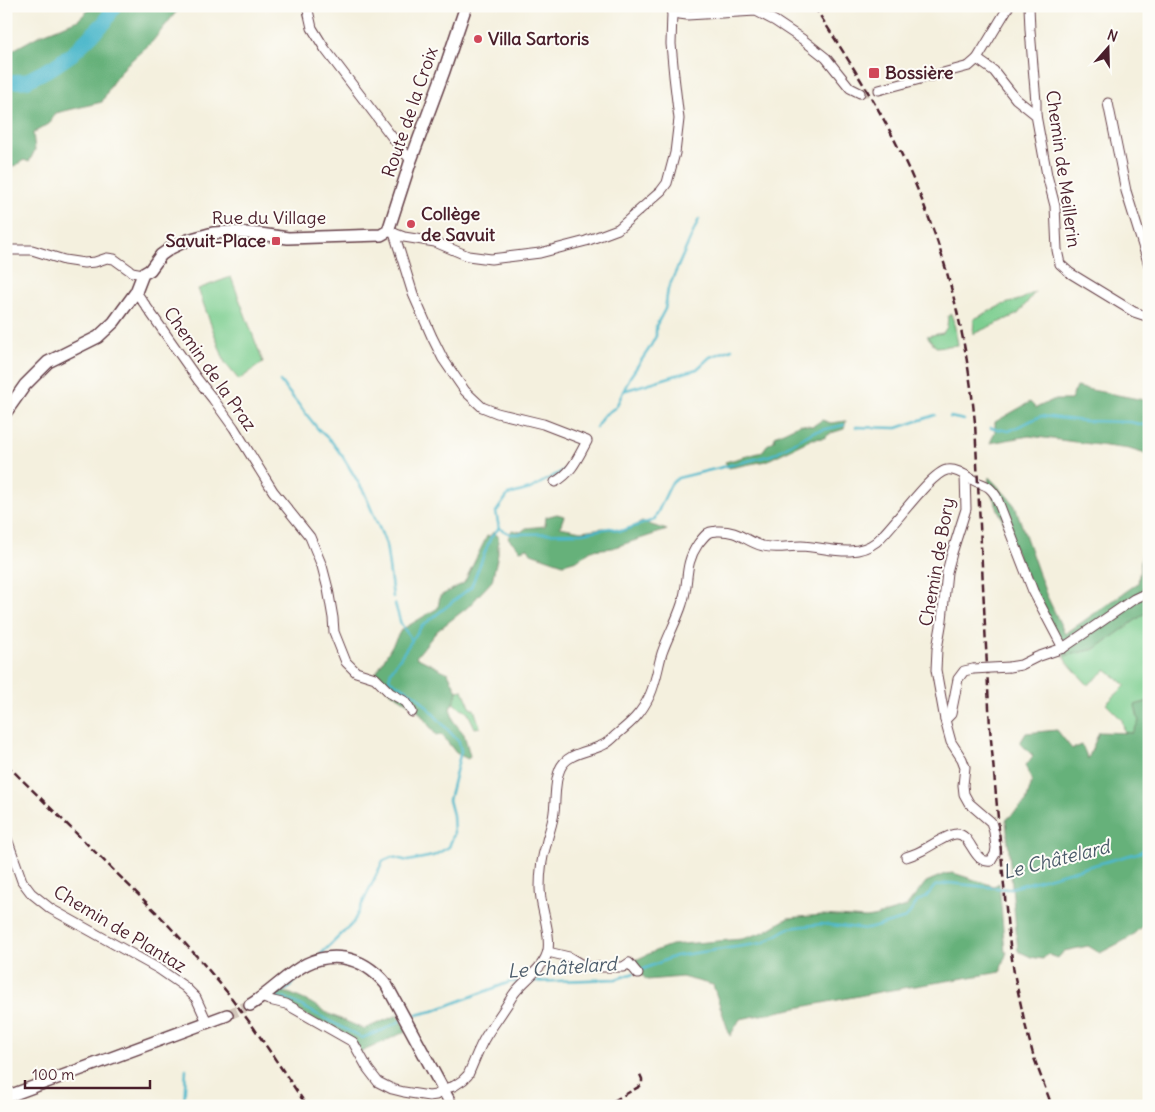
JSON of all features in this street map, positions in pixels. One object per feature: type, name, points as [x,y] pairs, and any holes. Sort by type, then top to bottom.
[{"type":"street","points":[[307,6],[312,28],[325,49],[411,160]]},
{"type":"street","name":"Route de la Croix","points":[[391,232],[411,160],[466,6]]},
{"type":"street","points":[[879,90],[969,66],[977,59],[1009,6]]},
{"type":"street","name":"Chemin de Meillerin","points":[[1029,6],[1036,115],[1047,175],[1056,206],[1057,250],[1060,264],[1070,273],[1134,312],[1149,317]]},
{"type":"street","points":[[391,232],[404,238],[435,242],[468,256],[491,259],[540,253],[586,241],[618,229],[661,192],[667,183],[675,154],[679,119],[672,52],[671,10],[687,15],[756,11],[802,38],[826,58],[850,88],[860,93]]},
{"type":"street","points":[[977,59],[994,71],[1016,98],[1036,115]]},
{"type":"street","points":[[1108,103],[1126,190],[1149,264]]},
{"type":"street","points":[[391,232],[413,294],[432,337],[465,390],[482,407],[497,413],[543,424],[587,441],[572,468],[563,478],[555,482]]},
{"type":"street","name":"Rue du Village","points":[[143,274],[150,270],[162,255],[171,248],[188,240],[213,233],[241,233],[288,238],[381,235],[391,232]]},
{"type":"street","points":[[6,250],[32,250],[64,260],[84,263],[107,258],[114,259],[132,272],[143,274],[136,292],[114,322],[98,337],[48,362],[25,385],[6,412]]},
{"type":"street","name":"Chemin de la Praz","points":[[136,292],[232,426],[273,491],[310,537],[322,566],[328,590],[334,632],[346,662],[356,672],[375,678],[390,693],[406,702],[412,712]]},
{"type":"street","points":[[262,997],[286,1004],[353,1042],[368,1069],[378,1082],[392,1089],[429,1096],[436,1095],[464,1080],[485,1037],[514,994],[542,964],[548,952],[549,941],[540,888],[543,856],[554,812],[555,791],[561,766],[576,755],[606,744],[635,719],[641,711],[651,693],[666,642],[684,600],[689,560],[706,534],[712,532],[738,533],[754,543],[776,548],[800,546],[844,551],[863,549],[877,541],[891,527],[938,474],[944,470],[951,470],[988,486],[996,496],[1033,591],[1063,648]]},
{"type":"street","name":"Chemin de Bory","points":[[906,857],[951,835],[958,834],[966,838],[977,856],[983,861],[990,862],[995,854],[995,839],[991,822],[969,803],[964,794],[962,785],[965,767],[962,759],[950,742],[936,670],[937,649],[948,572],[966,509],[963,474]]},
{"type":"street","points":[[945,720],[951,714],[958,679],[964,671],[1021,665],[1063,648],[1134,599],[1149,592]]},
{"type":"street","name":"Chemin de Plantaz","points":[[6,836],[22,881],[31,894],[51,909],[159,969],[185,987],[196,998],[207,1022]]},
{"type":"street","points":[[548,952],[569,957],[584,966],[623,966],[634,969]]},
{"type":"street","points":[[250,1005],[312,961],[342,958],[358,962],[376,974],[386,984],[452,1106]]},
{"type":"street","points":[[6,1097],[227,1015]]},
{"type":"green space","points":[[93,6],[181,6],[152,42],[126,65],[112,83],[102,102],[56,113],[49,124],[33,133],[35,150],[29,162],[24,160],[13,167],[6,166],[6,51],[13,50],[40,35],[78,20]]},
{"type":"green space","points":[[231,277],[263,362],[239,380],[225,363],[198,289]]},
{"type":"green space","points":[[1035,292],[1018,314],[973,334],[974,319]]},
{"type":"green space","points":[[951,314],[958,345],[936,347],[927,336],[943,333],[947,327],[948,316]]},
{"type":"green space","points":[[1076,387],[1149,401],[1149,455],[1129,449],[1029,436],[990,443],[995,431],[995,422],[1030,402],[1036,408],[1053,400],[1071,400]]},
{"type":"green space","points":[[822,420],[831,423],[846,421],[844,429],[831,433],[824,438],[812,439],[766,461],[729,468],[725,462],[762,452],[767,445],[774,441],[775,436],[800,424],[813,426]]},
{"type":"green space","points":[[989,477],[1015,506],[1046,594],[1065,634],[1138,583],[1140,568],[1149,563],[1149,613],[1147,612],[1095,649],[1064,656],[1033,591],[988,486]]},
{"type":"green space","points":[[1149,508],[1149,563],[1140,568]]},
{"type":"green space","points":[[557,514],[564,516],[560,527],[581,531],[603,528],[625,531],[642,522],[667,530],[612,548],[591,550],[577,560],[563,564],[531,553],[528,548],[520,550],[508,538],[512,530],[521,532],[526,528],[545,526],[546,517]]},
{"type":"green space","points":[[493,532],[498,536],[498,554],[492,581],[468,607],[437,631],[416,657],[448,673],[457,691],[450,708],[454,722],[464,734],[470,756],[468,759],[456,753],[442,735],[436,735],[416,708],[391,692],[375,675],[401,630],[438,608],[440,596],[464,583],[487,536],[490,536]]},
{"type":"green space","points":[[1147,612],[1149,613],[1149,701],[1135,705],[1139,722],[1132,733],[1125,733],[1122,720],[1106,704],[1126,685],[1106,670],[1088,685],[1066,661],[1064,656],[1095,649]]},
{"type":"green space","points":[[463,690],[471,709],[474,709],[480,727],[475,728],[468,713],[453,703],[457,691]]},
{"type":"green space","points":[[1149,701],[1149,920],[1129,938],[1100,953],[1088,946],[1064,951],[1058,958],[1047,954],[1043,959],[1031,957],[1018,951],[1006,820],[1026,802],[1032,781],[1026,765],[1033,756],[1020,743],[1026,733],[1057,730],[1072,749],[1082,745],[1088,759],[1099,732],[1132,733],[1139,722],[1135,705]]},
{"type":"green space","points":[[953,873],[994,886],[999,883],[1005,952],[1007,952],[1001,972],[879,992],[740,1019],[730,1036],[713,985],[682,977],[647,980],[629,963],[671,945],[742,939],[764,932],[788,918],[822,915],[873,917],[906,907],[926,882],[945,874]]},
{"type":"green space","points":[[277,990],[291,994],[329,1014],[364,1029],[398,1015],[407,1031],[359,1053],[353,1042],[286,1004],[269,1000],[271,995]]},
{"type":"waterway","points":[[6,82],[26,81],[53,67],[72,54],[105,22],[114,6]]},
{"type":"waterway","points":[[596,428],[603,416],[616,407],[630,377],[656,336],[656,326],[665,309],[668,289],[699,219]]},
{"type":"waterway","points":[[623,391],[697,369],[710,357],[732,349]]},
{"type":"waterway","points":[[280,381],[318,429],[332,442],[364,492],[386,544],[393,597]]},
{"type":"waterway","points":[[856,427],[897,428],[935,415]]},
{"type":"waterway","points":[[991,428],[1009,431],[1041,416],[1084,421],[1130,422],[1149,426]]},
{"type":"waterway","points":[[950,417],[964,420]]},
{"type":"waterway","points":[[499,528],[510,534],[582,533],[610,528],[621,531],[654,520],[671,484],[678,478],[772,455],[813,432],[844,425]]},
{"type":"waterway","points":[[499,528],[496,512],[508,495],[530,489],[564,470]]},
{"type":"waterway","points":[[321,954],[353,923],[383,861],[392,857],[408,861],[433,856],[449,847],[454,834],[453,815],[449,800],[461,751],[459,742],[417,696],[389,679],[391,671],[421,627],[471,587],[491,537],[499,528]]},
{"type":"waterway","points":[[395,604],[401,624],[412,640]]},
{"type":"waterway","name":"Le Châtelard","points":[[639,971],[675,956],[763,943],[789,928],[821,924],[868,929],[906,918],[918,901],[926,897],[935,886],[949,883],[1007,889],[1141,852],[1149,844]]},
{"type":"waterway","name":"Le Châtelard","points":[[274,995],[289,988],[303,972]]},
{"type":"waterway","name":"Le Châtelard","points":[[528,982],[617,979],[634,973]]},
{"type":"waterway","name":"Le Châtelard","points":[[407,1017],[433,1011],[510,982],[520,982]]},
{"type":"waterway","name":"Le Châtelard","points":[[273,996],[288,999],[362,1038],[402,1020]]},
{"type":"waterway","points":[[184,1106],[186,1069]]},
{"type":"tunnel","points":[[860,93],[879,90]]},
{"type":"tunnel","points":[[227,1015],[250,1005]]},
{"type":"railway","points":[[814,6],[858,75],[898,147],[927,213],[939,247],[958,316],[971,387],[975,423],[990,728],[1008,931],[1014,973],[1025,1024],[1034,1058],[1052,1106]]},
{"type":"railway","points":[[6,764],[160,916],[201,961],[254,1028],[307,1106]]},
{"type":"railway","points":[[602,1106],[642,1085],[639,1072]]},
{"type":"place","name":"Villa Sartoris","points":[[478,39]]},
{"type":"place","name":"Bossière","points":[[874,73]]},
{"type":"place","name":"Collège de Savuit","points":[[411,224]]},
{"type":"place","name":"Savuit-Place","points":[[276,241]]}]
